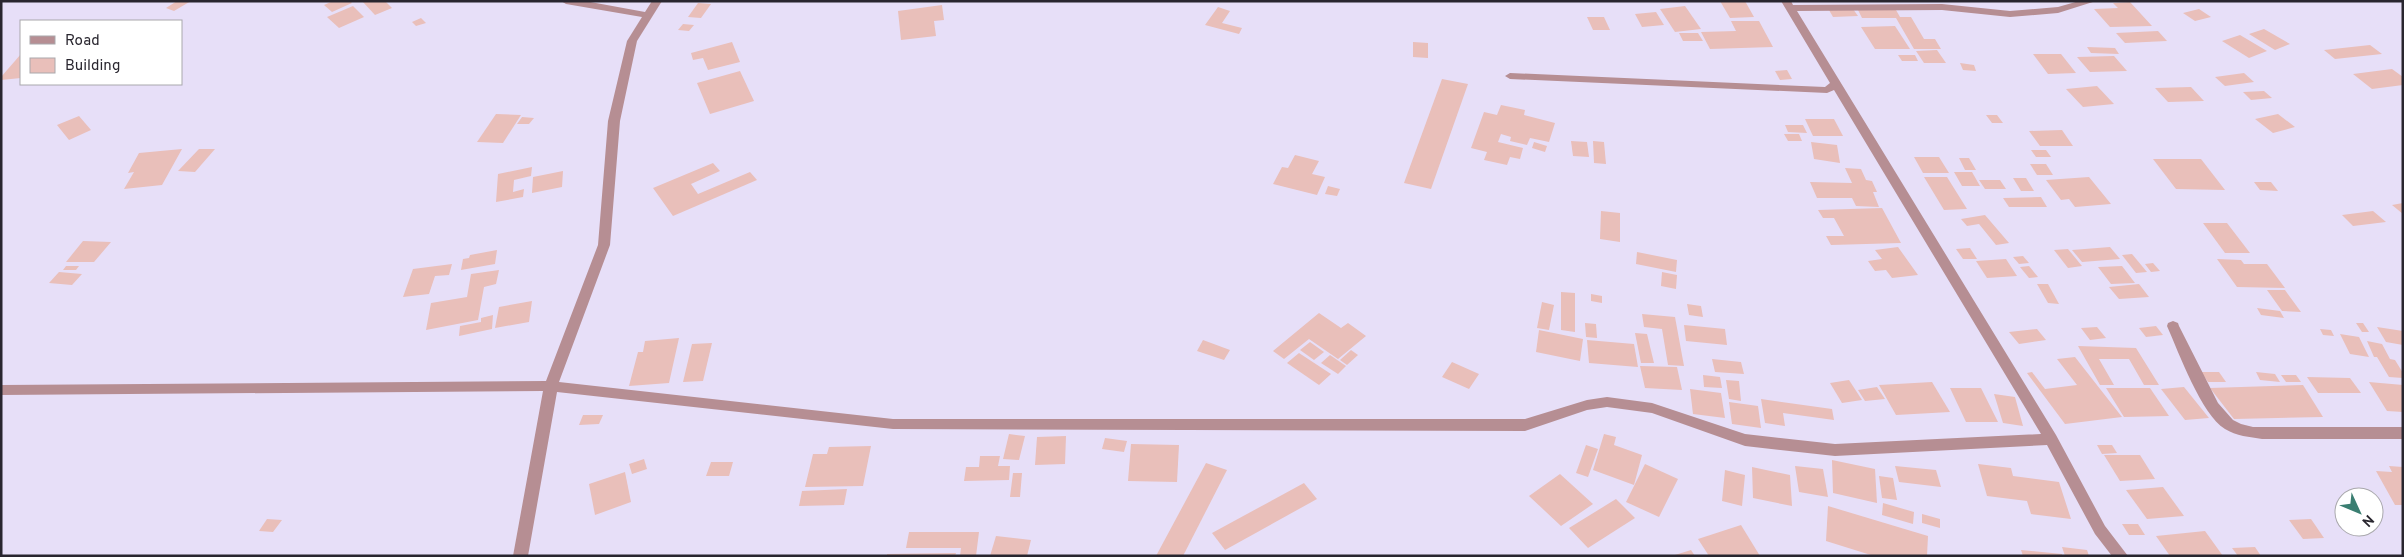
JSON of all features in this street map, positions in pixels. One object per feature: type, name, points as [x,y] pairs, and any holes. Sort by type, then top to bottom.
[{"type":"street","points":[[566,1],[647,15]]},
{"type":"street","points":[[520,556],[551,386],[604,245],[614,121],[632,41],[657,1]]},
{"type":"street","points":[[1788,4],[1942,7],[2010,14],[2058,10],[2090,1]]},
{"type":"street","points":[[1788,4],[2051,439],[2100,530],[2121,556]]},
{"type":"street","points":[[1510,76],[1827,90],[1837,83]]},
{"type":"street","points":[[2173,326],[2215,412],[2227,424],[2242,431],[2262,433],[2403,434]]},
{"type":"street","points":[[1,390],[551,386],[893,424],[1524,425],[1587,405],[1607,402],[1652,408],[1745,440],[1835,450],[2051,439]]},
{"type":"building","points":[[177,1],[191,1],[174,11],[166,8]]},
{"type":"building","points":[[333,1],[350,1],[352,3],[332,12],[324,5]]},
{"type":"building","points":[[362,1],[385,1],[392,8],[375,15]]},
{"type":"building","points":[[1720,1],[1745,1],[1754,17],[1730,18]]},
{"type":"building","points":[[2130,2],[2152,26],[2110,27],[2094,9],[2118,8],[2113,3]]},
{"type":"building","points":[[698,3],[711,4],[701,18],[688,17]]},
{"type":"building","points":[[942,5],[944,20],[934,21],[936,36],[901,40],[898,11]]},
{"type":"building","points":[[353,6],[364,17],[339,28],[327,17]]},
{"type":"building","points":[[1685,6],[1701,29],[1675,32],[1660,9]]},
{"type":"building","points":[[1218,7],[1230,11],[1222,23],[1242,28],[1239,34],[1205,25]]},
{"type":"building","points":[[1853,9],[1858,16],[1833,17],[1829,10]]},
{"type":"building","points":[[2199,9],[2211,17],[2195,21],[2183,13]]},
{"type":"building","points":[[1858,10],[1896,10],[1900,17],[1911,17],[1924,39],[1935,39],[1941,49],[1914,49],[1896,18],[1862,18]]},
{"type":"building","points":[[1656,12],[1664,25],[1642,27],[1635,14]]},
{"type":"building","points":[[1587,17],[1604,17],[1610,30],[1593,30]]},
{"type":"building","points":[[421,18],[426,23],[416,26],[412,22]]},
{"type":"building","points":[[1731,21],[1759,21],[1773,47],[1710,49],[1701,32],[1736,31]]},
{"type":"building","points":[[683,24],[694,25],[689,31],[678,30]]},
{"type":"building","points":[[1895,26],[1910,49],[1875,49],[1861,27]]},
{"type":"building","points":[[2264,29],[2290,44],[2275,50],[2249,34]]},
{"type":"building","points":[[2158,31],[2167,41],[2125,43],[2116,33]]},
{"type":"building","points":[[1679,33],[1698,33],[1703,41],[1683,41]]},
{"type":"building","points":[[2240,35],[2267,51],[2249,58],[2222,41]]},
{"type":"building","points":[[732,42],[740,62],[708,70],[703,58],[693,60],[691,53]]},
{"type":"building","points":[[1413,42],[1428,43],[1428,58],[1413,57]]},
{"type":"building","points":[[2370,45],[2382,54],[2335,59],[2324,50]]},
{"type":"building","points":[[2087,47],[2115,48],[2119,54],[2091,53]]},
{"type":"building","points":[[1937,50],[1946,63],[1924,63],[1916,51]]},
{"type":"building","points":[[2033,54],[2061,54],[2076,73],[2048,74]]},
{"type":"building","points":[[20,55],[20,78],[1,80],[1,77]]},
{"type":"building","points":[[1898,55],[1915,55],[1918,61],[1902,61]]},
{"type":"building","points":[[2114,56],[2127,71],[2090,72],[2077,57]]},
{"type":"building","points":[[1960,63],[1974,65],[1976,71],[1963,70]]},
{"type":"building","points":[[2392,69],[2403,77],[2403,85],[2372,89],[2353,74]]},
{"type":"building","points":[[1787,70],[1792,79],[1780,80],[1775,71]]},
{"type":"building","points":[[740,71],[754,101],[710,114],[697,83]]},
{"type":"building","points":[[2244,73],[2254,82],[2225,86],[2215,77]]},
{"type":"building","points":[[1442,79],[1468,84],[1431,189],[1404,183]]},
{"type":"building","points":[[2097,86],[2114,104],[2083,107],[2066,89]]},
{"type":"building","points":[[2191,87],[2204,101],[2168,102],[2155,88]]},
{"type":"building","points":[[2264,91],[2272,98],[2251,100],[2243,92]]},
{"type":"building","points":[[1501,105],[1525,110],[1524,115],[1555,123],[1549,142],[1530,138],[1527,145],[1510,141],[1511,137],[1501,134],[1498,142],[1523,148],[1520,159],[1510,157],[1507,165],[1484,160],[1487,152],[1471,148],[1484,112],[1497,115]]},
{"type":"building","points":[[496,114],[521,115],[503,143],[477,142]]},
{"type":"building","points":[[2278,114],[2295,127],[2273,133],[2255,119]]},
{"type":"building","points":[[1986,115],[1997,115],[2003,123],[1992,123]]},
{"type":"building","points":[[79,116],[91,130],[69,140],[57,125]]},
{"type":"building","points":[[522,117],[534,118],[529,124],[517,124]]},
{"type":"building","points":[[1805,119],[1834,119],[1843,136],[1813,136]]},
{"type":"building","points":[[1785,125],[1803,125],[1807,133],[1788,132]]},
{"type":"building","points":[[2062,130],[2073,146],[2040,146],[2029,131]]},
{"type":"building","points":[[1784,134],[1799,134],[1802,141],[1788,141]]},
{"type":"building","points":[[1571,141],[1587,142],[1589,157],[1573,156]]},
{"type":"building","points":[[1593,141],[1604,142],[1606,164],[1594,163]]},
{"type":"building","points":[[1534,142],[1547,146],[1545,152],[1532,148]]},
{"type":"building","points":[[1811,142],[1837,145],[1840,163],[1814,159]]},
{"type":"building","points":[[182,149],[162,185],[124,189],[134,172],[128,173],[139,153]]},
{"type":"building","points":[[199,149],[215,149],[195,172],[178,171]]},
{"type":"building","points":[[2031,150],[2046,150],[2051,157],[2036,157]]},
{"type":"building","points":[[1295,155],[1319,161],[1312,174],[1325,177],[1317,195],[1273,184],[1282,167],[1288,168]]},
{"type":"building","points":[[1914,157],[1939,157],[1949,173],[1923,173]]},
{"type":"building","points":[[1959,158],[1969,158],[1976,170],[1965,170]]},
{"type":"building","points":[[2153,159],[2201,159],[2225,190],[2176,189]]},
{"type":"building","points":[[713,163],[720,171],[691,184],[698,194],[750,172],[757,180],[673,216],[653,188]]},
{"type":"building","points":[[2030,164],[2046,164],[2053,175],[2037,175]]},
{"type":"building","points":[[532,167],[531,176],[514,180],[513,192],[524,189],[523,197],[496,202],[498,174]]},
{"type":"building","points":[[1845,168],[1861,169],[1866,180],[1872,181],[1877,192],[1873,192],[1879,207],[1856,206],[1852,198],[1817,198],[1810,182],[1852,183]]},
{"type":"building","points":[[563,171],[562,187],[532,193],[533,177]]},
{"type":"building","points":[[1954,172],[1972,172],[1980,186],[1962,186]]},
{"type":"building","points":[[1924,177],[1947,177],[1967,209],[1944,210]]},
{"type":"building","points":[[2089,177],[2111,204],[2075,207],[2069,199],[2061,200],[2046,180]]},
{"type":"building","points":[[2013,178],[2026,178],[2034,191],[2021,191]]},
{"type":"building","points":[[1979,180],[2000,180],[2006,189],[1985,189]]},
{"type":"building","points":[[2254,182],[2271,182],[2278,191],[2260,190]]},
{"type":"building","points":[[1328,186],[1340,189],[1337,196],[1325,194]]},
{"type":"building","points":[[2041,197],[2047,207],[2009,207],[2003,198]]},
{"type":"building","points":[[2403,203],[2403,214],[2392,205]]},
{"type":"building","points":[[1882,208],[1901,243],[1831,245],[1826,236],[1844,236],[1834,218],[1823,218],[1818,210]]},
{"type":"building","points":[[1601,211],[1620,213],[1620,242],[1600,239]]},
{"type":"building","points":[[2373,211],[2386,222],[2353,226],[2342,215]]},
{"type":"building","points":[[1985,215],[2009,243],[1996,245],[1979,224],[1967,226],[1961,219]]},
{"type":"building","points":[[2203,223],[2227,223],[2250,253],[2225,253]]},
{"type":"building","points":[[83,241],[111,242],[94,262],[66,262]]},
{"type":"building","points":[[1898,247],[1918,275],[1892,278],[1886,270],[1875,271],[1868,261],[1882,259],[1875,250]]},
{"type":"building","points":[[2110,247],[2120,259],[2082,262],[2072,250]]},
{"type":"building","points":[[1970,248],[1977,259],[1963,259],[1956,249]]},
{"type":"building","points":[[2068,249],[2082,266],[2068,268],[2054,250]]},
{"type":"building","points":[[497,250],[495,264],[461,270],[463,259],[469,258],[470,255]]},
{"type":"building","points":[[1637,252],[1677,260],[1676,272],[1636,264]]},
{"type":"building","points":[[2132,254],[2147,272],[2136,273],[2122,255]]},
{"type":"building","points":[[2023,256],[2029,263],[2019,264],[2013,257]]},
{"type":"building","points":[[2006,259],[2017,276],[1987,278],[1976,261]]},
{"type":"building","points":[[2217,259],[2241,260],[2244,264],[2267,264],[2285,288],[2237,287]]},
{"type":"building","points":[[2153,263],[2160,271],[2151,272],[2145,264]]},
{"type":"building","points":[[452,264],[449,275],[435,276],[429,294],[403,297],[413,269]]},
{"type":"building","points":[[66,266],[79,266],[76,270],[63,270]]},
{"type":"building","points":[[2029,266],[2038,277],[2029,278],[2020,267]]},
{"type":"building","points":[[2122,266],[2135,283],[2111,284],[2098,267]]},
{"type":"building","points":[[499,270],[496,284],[484,287],[478,320],[426,330],[431,303],[467,297],[471,274]]},
{"type":"building","points":[[59,272],[82,274],[72,285],[49,283]]},
{"type":"building","points":[[1662,272],[1677,275],[1676,289],[1661,286]]},
{"type":"building","points":[[2037,284],[2048,284],[2059,304],[2048,303]]},
{"type":"building","points":[[2139,284],[2149,297],[2119,299],[2109,287]]},
{"type":"building","points":[[2267,290],[2285,290],[2301,312],[2282,311]]},
{"type":"building","points":[[1561,292],[1575,293],[1575,332],[1561,330]]},
{"type":"building","points":[[1591,294],[1602,296],[1602,303],[1591,301]]},
{"type":"building","points":[[532,301],[529,322],[495,328],[499,307]]},
{"type":"building","points":[[1542,302],[1554,305],[1549,330],[1537,328]]},
{"type":"building","points":[[1687,304],[1701,306],[1703,317],[1689,315]]},
{"type":"building","points":[[2257,308],[2280,311],[2284,318],[2261,315]]},
{"type":"building","points":[[1319,313],[1341,328],[1348,323],[1366,336],[1338,359],[1309,339],[1284,359],[1273,351]]},
{"type":"building","points":[[1642,314],[1675,317],[1684,366],[1668,365],[1662,329],[1644,327]]},
{"type":"building","points":[[493,315],[492,329],[459,336],[460,326],[481,322],[481,318]]},
{"type":"building","points":[[1585,323],[1596,324],[1597,338],[1586,337]]},
{"type":"building","points":[[2356,323],[2363,323],[2369,332],[2362,332]]},
{"type":"building","points":[[1684,325],[1725,329],[1727,345],[1686,341]]},
{"type":"building","points":[[2156,326],[2163,335],[2146,337],[2139,328]]},
{"type":"building","points":[[2097,327],[2106,338],[2090,340],[2081,328]]},
{"type":"building","points":[[2377,327],[2403,331],[2403,345],[2386,342]]},
{"type":"building","points":[[2037,329],[2046,340],[2019,344],[2009,332]]},
{"type":"building","points":[[2320,329],[2331,330],[2334,336],[2323,335]]},
{"type":"building","points":[[1539,330],[1583,339],[1580,361],[1536,352]]},
{"type":"building","points":[[1635,333],[1647,334],[1654,363],[1641,363]]},
{"type":"building","points":[[2340,334],[2359,337],[2369,357],[2350,354]]},
{"type":"building","points":[[679,338],[669,383],[629,386],[638,352],[643,352],[645,341]]},
{"type":"building","points":[[1203,340],[1230,350],[1224,360],[1197,351]]},
{"type":"building","points":[[1587,340],[1634,344],[1638,367],[1589,363]]},
{"type":"building","points":[[2367,341],[2382,344],[2390,359],[2395,360],[2403,373],[2403,378],[2389,377],[2377,357],[2374,357]]},
{"type":"building","points":[[1310,342],[1324,352],[1314,360],[1300,350]]},
{"type":"building","points":[[712,343],[703,381],[683,382],[692,344]]},
{"type":"building","points":[[2078,346],[2136,348],[2159,385],[2144,385],[2129,359],[2099,359],[2114,385],[2100,385]]},
{"type":"building","points":[[1351,350],[1358,355],[1347,365],[1340,360]]},
{"type":"building","points":[[1299,353],[1331,374],[1319,385],[1287,363]]},
{"type":"building","points":[[1330,355],[1346,366],[1338,374],[1321,363]]},
{"type":"building","points":[[2075,357],[2122,417],[2065,424],[2027,373],[2032,372],[2045,389],[2077,385],[2057,359]]},
{"type":"building","points":[[1712,359],[1741,362],[1744,374],[1715,372]]},
{"type":"building","points":[[1452,362],[1479,374],[1469,389],[1442,377]]},
{"type":"building","points":[[1640,366],[1677,367],[1682,390],[1645,388]]},
{"type":"building","points":[[2201,372],[2219,372],[2226,382],[2208,382]]},
{"type":"building","points":[[2256,372],[2275,374],[2280,382],[2260,380]]},
{"type":"building","points":[[1703,375],[1720,377],[1722,388],[1704,387]]},
{"type":"building","points":[[2281,375],[2296,375],[2301,382],[2286,382]]},
{"type":"building","points":[[2307,377],[2350,378],[2361,393],[2318,393]]},
{"type":"building","points":[[1726,380],[1739,381],[1741,401],[1729,399]]},
{"type":"building","points":[[1849,380],[1862,400],[1842,403],[1830,383]]},
{"type":"building","points":[[1932,382],[1950,412],[1896,415],[1879,385]]},
{"type":"building","points":[[2369,382],[2403,385],[2403,412],[2387,411]]},
{"type":"building","points":[[2303,385],[2323,417],[2234,419],[2210,388]]},
{"type":"building","points":[[1877,387],[1885,399],[1865,401],[1858,390]]},
{"type":"building","points":[[2184,387],[2209,418],[2185,420],[2161,389]]},
{"type":"building","points":[[1950,388],[1981,388],[1998,422],[1966,422]]},
{"type":"building","points":[[2106,388],[2150,388],[2169,416],[2124,417]]},
{"type":"building","points":[[1690,389],[1721,393],[1725,418],[1693,414]]},
{"type":"building","points":[[1994,394],[2015,397],[2023,426],[2003,423]]},
{"type":"building","points":[[1761,399],[1832,409],[1834,420],[1783,413],[1785,426],[1765,423]]},
{"type":"building","points":[[1729,402],[1758,406],[1761,428],[1732,424]]},
{"type":"building","points":[[583,415],[603,415],[599,424],[579,425]]},
{"type":"building","points":[[1009,434],[1025,436],[1019,460],[1003,459]]},
{"type":"building","points":[[1604,434],[1616,437],[1614,445],[1642,455],[1634,485],[1593,470]]},
{"type":"building","points":[[1066,436],[1065,464],[1035,465],[1037,437]]},
{"type":"building","points":[[1105,438],[1127,441],[1124,452],[1102,449]]},
{"type":"building","points":[[1131,444],[1179,445],[1177,482],[1128,481]]},
{"type":"building","points":[[1586,445],[1598,449],[1588,477],[1576,473]]},
{"type":"building","points":[[2097,445],[2112,445],[2117,453],[2102,454]]},
{"type":"building","points":[[871,446],[863,486],[805,487],[813,454],[827,454],[829,447]]},
{"type":"building","points":[[2104,455],[2140,455],[2155,479],[2120,481]]},
{"type":"building","points":[[980,456],[1000,456],[998,466],[1010,466],[1009,480],[964,481],[966,467],[979,467]]},
{"type":"building","points":[[644,459],[647,469],[632,474],[629,464]]},
{"type":"building","points":[[1832,460],[1875,469],[1877,503],[1833,493]]},
{"type":"building","points":[[711,462],[733,462],[729,476],[706,476]]},
{"type":"building","points":[[1206,463],[1227,470],[1183,556],[1156,556]]},
{"type":"building","points":[[1645,464],[1678,479],[1659,517],[1626,502]]},
{"type":"building","points":[[1978,464],[2011,468],[2013,476],[2059,482],[2071,519],[2031,514],[2027,501],[1987,496]]},
{"type":"building","points":[[1795,466],[1823,469],[1828,497],[1799,492]]},
{"type":"building","points":[[1895,466],[1936,470],[1941,487],[1899,482]]},
{"type":"building","points":[[2389,466],[2403,467],[2403,505],[2395,505],[2376,471],[2392,472]]},
{"type":"building","points":[[1752,467],[1790,475],[1792,506],[1753,498]]},
{"type":"building","points":[[1725,470],[1745,475],[1742,506],[1722,501]]},
{"type":"building","points":[[625,472],[631,502],[595,515],[589,484]]},
{"type":"building","points":[[1013,473],[1022,473],[1020,497],[1010,497]]},
{"type":"building","points":[[1560,474],[1593,504],[1561,526],[1529,496]]},
{"type":"building","points":[[1879,476],[1893,478],[1897,500],[1882,498]]},
{"type":"building","points":[[1304,483],[1317,499],[1225,550],[1212,533]]},
{"type":"building","points":[[2163,487],[2184,516],[2147,519],[2126,490]]},
{"type":"building","points":[[847,489],[844,505],[799,506],[802,491]]},
{"type":"building","points":[[1616,499],[1635,518],[1588,548],[1569,528]]},
{"type":"building","points":[[1883,503],[1914,512],[1913,524],[1882,515]]},
{"type":"building","points":[[1828,506],[1928,536],[1927,556],[1874,556],[1826,541]]},
{"type":"building","points":[[1922,514],[1940,519],[1940,528],[1922,523]]},
{"type":"building","points":[[267,519],[282,520],[273,532],[259,531]]},
{"type":"building","points":[[2311,519],[2324,538],[2303,539],[2289,520]]},
{"type":"building","points":[[2122,524],[2138,524],[2145,535],[2129,535]]},
{"type":"building","points":[[1741,525],[1760,556],[1709,556],[1698,539]]},
{"type":"building","points":[[2205,531],[2223,556],[2170,556],[2156,536]]},
{"type":"building","points":[[909,532],[979,532],[976,556],[960,556],[961,548],[906,548]]},
{"type":"building","points":[[996,536],[1031,540],[1027,556],[990,556]]},
{"type":"building","points":[[2062,547],[2087,550],[2089,556],[2065,556]]},
{"type":"building","points":[[2255,547],[2261,556],[2238,556],[2232,548]]},
{"type":"building","points":[[1691,550],[1695,556],[1675,556],[1675,555]]},
{"type":"building","points":[[2021,550],[2062,554],[2062,556],[2023,556]]},
{"type":"building","points":[[956,553],[955,556],[887,556],[887,554]]}]
